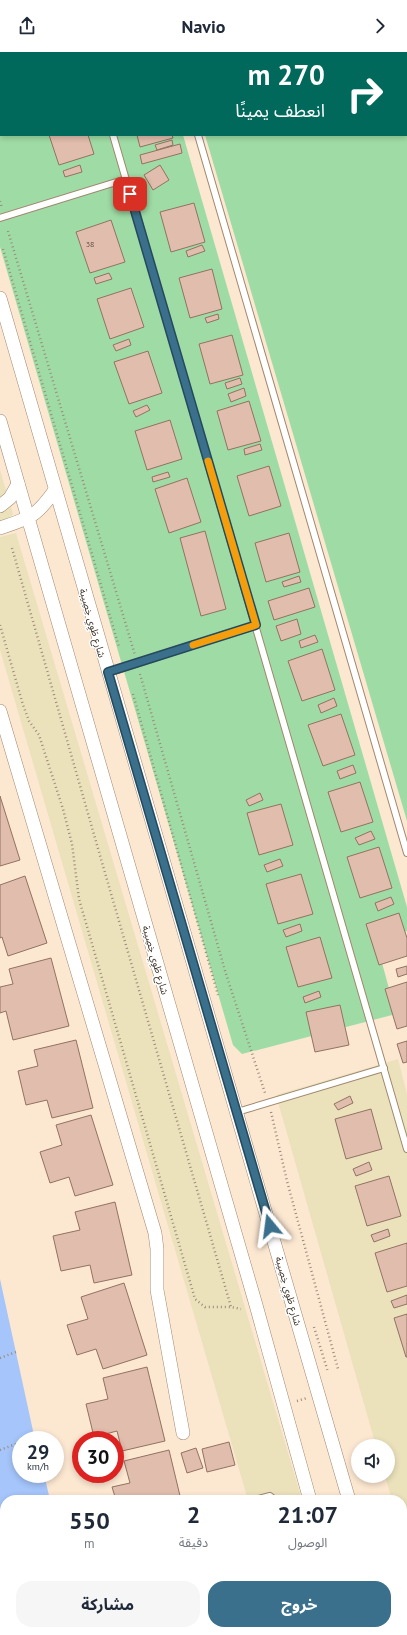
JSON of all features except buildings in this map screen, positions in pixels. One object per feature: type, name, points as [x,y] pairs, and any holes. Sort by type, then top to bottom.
[{"type":"street","name":"شارع طَوِي خِصِيبة","points":[[0,298],[348,1495]]},
{"type":"street","name":"شارع طَوِي خِصِيبة","points":[[0,421],[256,1305],[309,1495]]},
{"type":"street","points":[[0,506],[10,498],[18,484]]},
{"type":"street","points":[[0,528],[28,518],[46,503],[55,490]]},
{"type":"street","points":[[0,711],[155,1233],[157,1250],[157,1296],[183,1433]]},
{"type":"lane","points":[[113,136],[407,1149]]},
{"type":"lane","points":[[198,136],[407,853]]},
{"type":"lane","points":[[0,218],[126,179]]},
{"type":"lane","points":[[108,672],[256,625]]},
{"type":"lane","points":[[237,1112],[384,1068]]},
{"type":"path","points":[[8,231],[136,657]]},
{"type":"path","points":[[3,249],[119,646]]},
{"type":"path","points":[[12,548],[98,851],[231,1307]]},
{"type":"path","points":[[0,625],[23,705],[29,721],[39,735],[63,809],[72,844],[79,899],[195,1299],[206,1307],[231,1307],[241,1309]]},
{"type":"path","points":[[140,674],[226,974],[265,1094]]},
{"type":"path","points":[[133,694],[219,997]]},
{"type":"path","points":[[271,1111],[287,1181],[338,1369]]},
{"type":"path","points":[[313,1322],[328,1372]]},
{"type":"path","points":[[0,1358],[16,1352]]},
{"type":"path","points":[[283,1405],[319,1395]]},
{"type":"path","points":[[0,1450],[12,1445]]},
{"type":"green space","points":[[0,136],[183,136],[407,907],[407,931],[376,941],[396,1014],[242,1054],[233,1045],[0,247]]},
{"type":"green space","points":[[205,136],[407,136],[407,821]]},
{"type":"sand","points":[[0,470],[13,514],[6,522],[0,524]]},
{"type":"sand","points":[[16,533],[301,1495],[247,1495],[0,650],[0,537]]},
{"type":"sand","points":[[398,1059],[407,1094],[407,1495],[391,1495],[387,1483],[395,1483],[395,1439],[374,1439],[276,1095]]},
{"type":"water","points":[[0,1279],[33,1431],[12,1431],[12,1483],[46,1483],[49,1495],[0,1495]]},
{"type":"slow traffic","points":[[193,645],[256,625],[208,461]]},
{"type":"route","points":[[130,194],[256,625],[108,672],[270,1226]]}]
